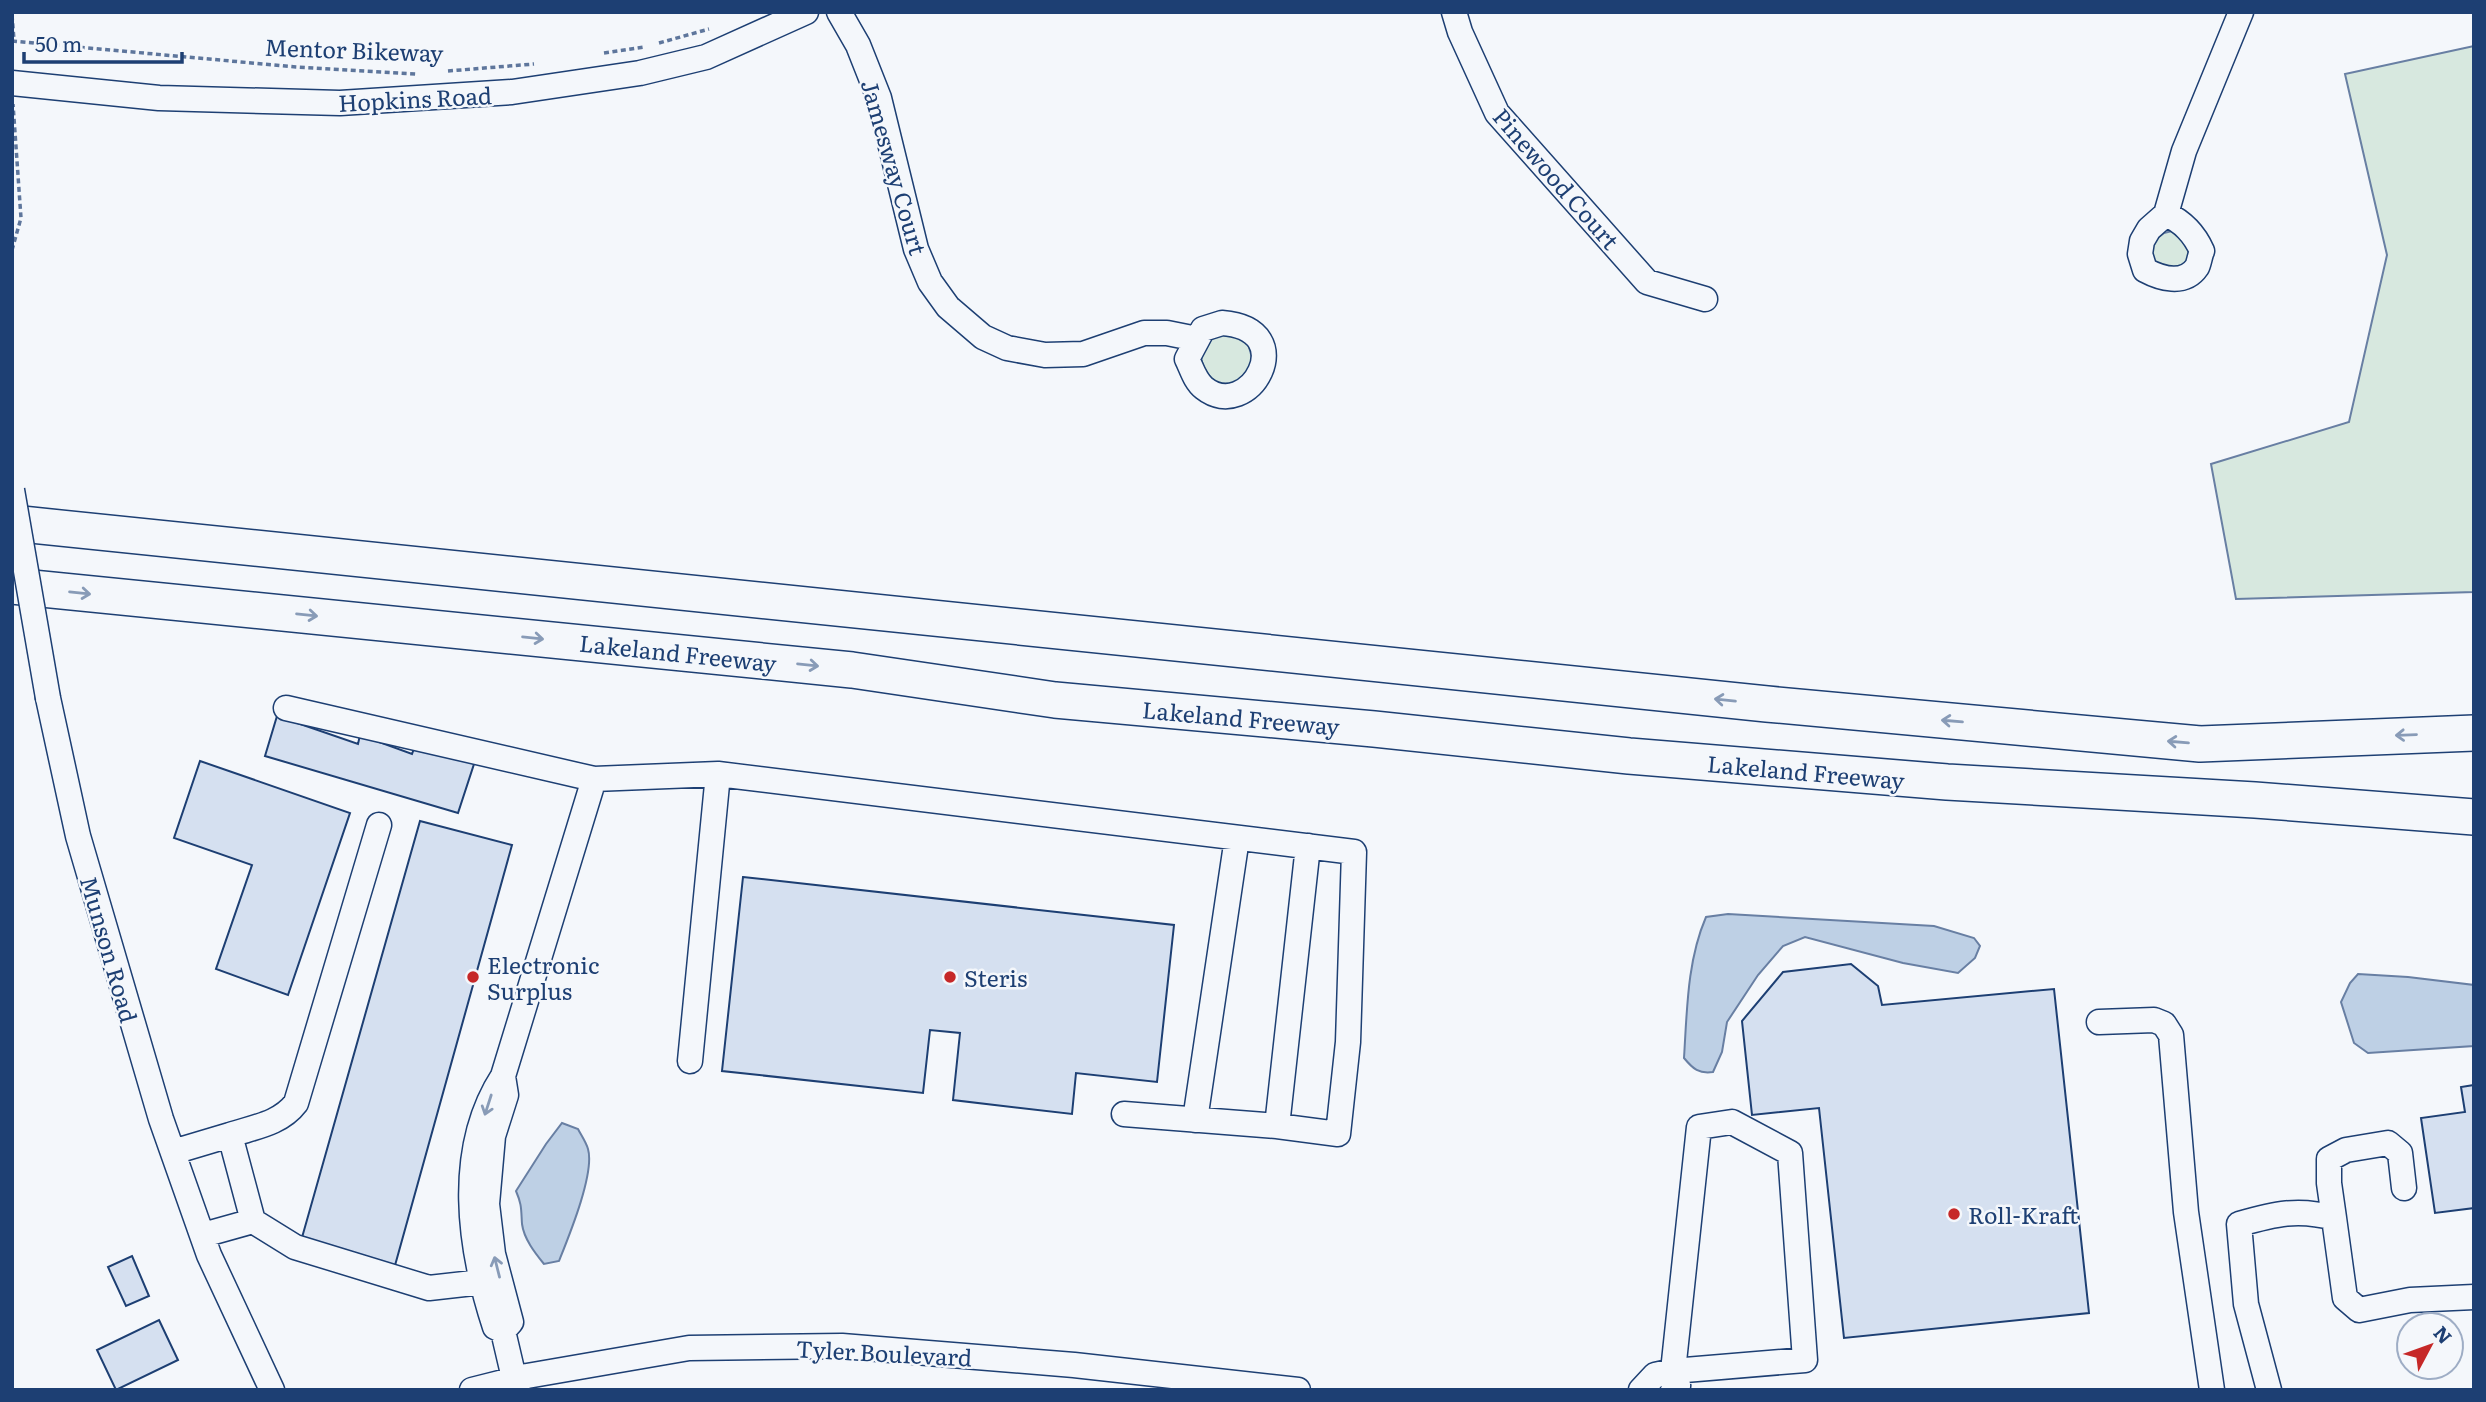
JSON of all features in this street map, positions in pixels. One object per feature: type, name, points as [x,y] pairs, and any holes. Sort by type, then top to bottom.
[{"type":"highway","points":[[12,523],[1725,700],[2200,744],[2474,733]]},
{"type":"highway","name":"Lakeland Freeway","points":[[12,586],[852,670],[1055,700],[1374,729],[1629,756],[1947,782],[2255,800],[2474,817]]},
{"type":"street","name":"Hopkins Road","points":[[12,83],[159,98],[340,103],[512,92],[640,73],[706,57],[806,12]]},
{"type":"street","name":"Jamesway Court","points":[[839,12],[858,45],[879,97],[916,249],[930,282],[948,307],[983,337],[1007,348],[1045,355],[1083,354],[1144,333],[1167,332],[1197,340]]},
{"type":"street","name":"Pinewood Court","points":[[1454,12],[1460,32],[1497,113],[1647,282],[1706,299]]},
{"type":"street","points":[[2166,214],[2184,151],[2241,12]]},
{"type":"street","name":"Munson Road","points":[[12,489],[48,698],[78,836],[117,974],[173,1152],[209,1255],[272,1390]]},
{"type":"street","points":[[286,708],[594,779],[718,774],[1354,852],[1348,1042],[1338,1134],[1277,1126],[1124,1114]]},
{"type":"street","points":[[691,1061],[718,774]]},
{"type":"street","points":[[503,1331],[495,1328],[473,1244],[470,1200],[476,1147],[489,1097],[503,1076],[594,779]]},
{"type":"street","points":[[173,1152],[275,1121],[287,1115],[296,1103],[379,824]]},
{"type":"street","points":[[1195,1119],[1237,838]]},
{"type":"street","points":[[1277,1126],[1308,846]]},
{"type":"street","points":[[2099,1022],[2154,1020],[2164,1024],[2171,1035],[2186,1212],[2212,1390]]},
{"type":"street","points":[[503,1076],[506,1095],[493,1136],[487,1204],[493,1254],[511,1321],[503,1331]]},
{"type":"street","points":[[1641,1390],[1655,1375],[1673,1380],[1805,1360],[1790,1153],[1732,1122],[1699,1127],[1673,1380]]},
{"type":"street","points":[[230,1135],[253,1221],[295,1247],[429,1288],[482,1282]]},
{"type":"street","points":[[2404,1188],[2400,1153],[2388,1143],[2346,1150],[2329,1159],[2329,1183],[2345,1298],[2359,1310],[2410,1300],[2474,1297]]},
{"type":"street","points":[[2269,1390],[2246,1304],[2239,1224],[2281,1213],[2314,1212],[2334,1218]]},
{"type":"street","points":[[203,1235],[253,1221]]},
{"type":"street","points":[[503,1331],[516,1383]]},
{"type":"street","name":"Tyler Boulevard","points":[[472,1390],[690,1348],[842,1346],[1208,1384],[1298,1390]]},
{"type":"path","name":"Mentor Bikeway","points":[[12,15],[13,41],[296,67],[419,74]]},
{"type":"path","points":[[596,55],[647,46],[710,28]]},
{"type":"path","name":"Mentor Bikeway","points":[[444,72],[545,63]]},
{"type":"path","points":[[12,95],[21,218],[12,250]]},
{"type":"shaded area","points":[[2474,46],[2474,592],[2236,599],[2211,464],[2349,422],[2387,255],[2345,74]]},
{"type":"shaded area","points":[[2172,231],[2187,247],[2190,261],[2185,268],[2155,266],[2150,244],[2164,233]]},
{"type":"shaded area","points":[[1220,334],[1235,334],[1248,343],[1252,369],[1238,383],[1218,385],[1203,364],[1201,358],[1205,346]]},
{"type":"water","points":[[1728,914],[1934,926],[1974,938],[1980,946],[1975,958],[1958,973],[1903,963],[1805,937],[1783,946],[1758,975],[1727,1022],[1722,1052],[1713,1072],[1704,1072],[1693,1068],[1684,1058],[1691,969],[1706,917]]},
{"type":"water","points":[[2358,974],[2474,985],[2474,1046],[2368,1053],[2354,1043],[2341,1002],[2350,983]]},
{"type":"water","points":[[562,1123],[578,1129],[585,1141],[588,1149],[588,1173],[580,1205],[559,1261],[544,1264],[525,1235],[516,1191]]},
{"type":"building","points":[[277,716],[358,744],[360,735],[412,754],[415,746],[475,761],[458,813],[265,756]]},
{"type":"building","points":[[200,761],[350,813],[288,995],[216,969],[252,865],[174,838]]},
{"type":"building","points":[[420,821],[512,845],[394,1269],[301,1241]]},
{"type":"building","name":"Steris","points":[[743,877],[1174,925],[1157,1082],[1076,1073],[1072,1114],[953,1100],[960,1033],[930,1030],[923,1093],[722,1071]]},
{"type":"building","name":"Roll-Kraft","points":[[1851,964],[1878,986],[1882,1005],[2054,989],[2089,1313],[1844,1338],[1819,1108],[1752,1115],[1742,1021],[1783,972]]},
{"type":"building","points":[[2474,1085],[2474,1208],[2435,1213],[2421,1118],[2465,1112],[2461,1087]]},
{"type":"building","points":[[132,1256],[149,1296],[126,1306],[108,1267]]},
{"type":"building","points":[[159,1320],[178,1360],[116,1390],[97,1350]]},
{"type":"place","name":"Electronic Surplus","points":[[473,977]]},
{"type":"place","name":"Steris","points":[[950,977]]},
{"type":"place","name":"Roll-Kraft","points":[[1954,1214]]}]
